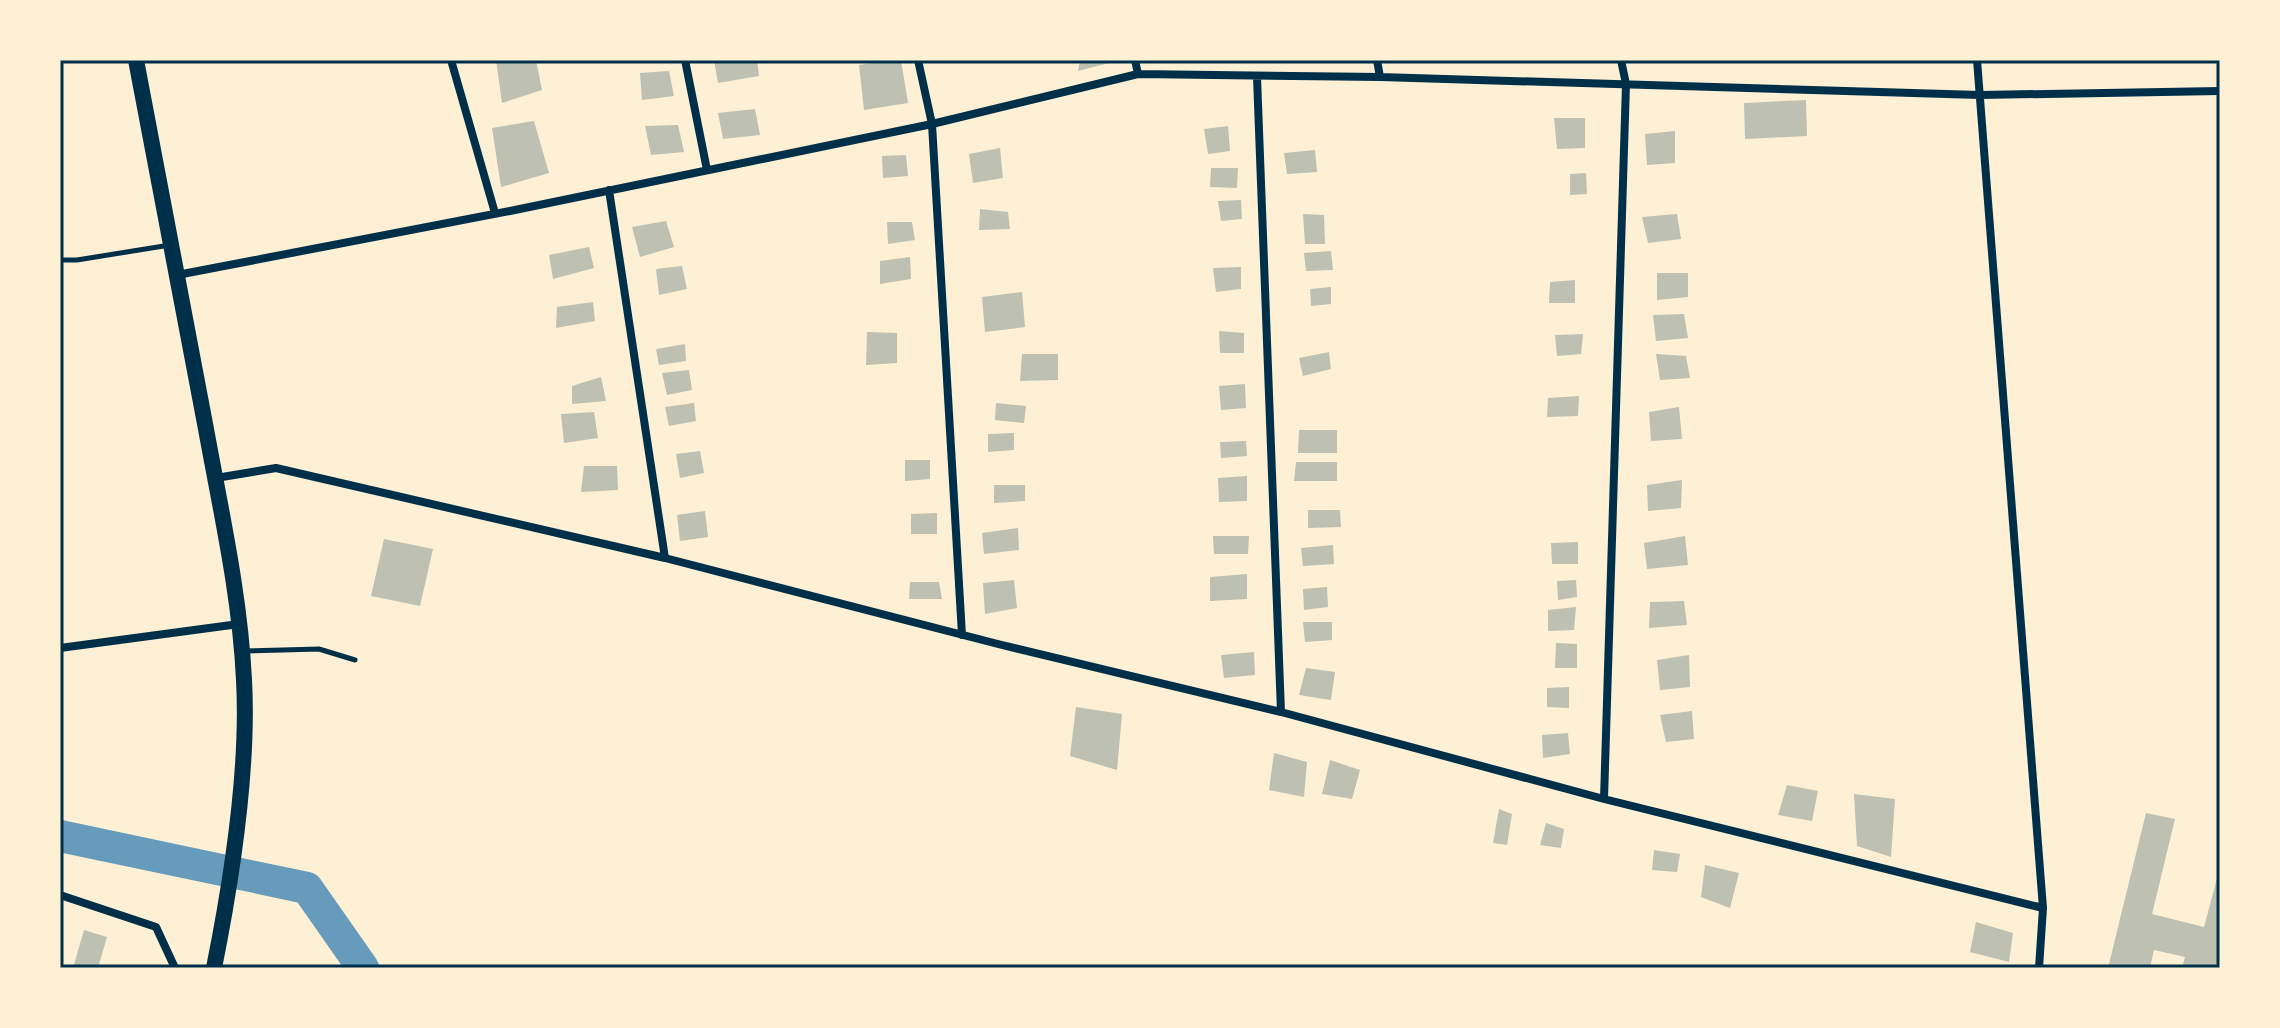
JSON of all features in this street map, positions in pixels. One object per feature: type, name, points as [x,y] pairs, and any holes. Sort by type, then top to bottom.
[{"type":"main road","points":[[136,60],[215,479],[242,651],[243,750],[223,923],[214,968]]},
{"type":"street","points":[[451,60],[495,213]]},
{"type":"street","points":[[685,60],[707,170]]},
{"type":"street","points":[[918,60],[932,124],[962,635]]},
{"type":"street","points":[[1135,60],[1138,74]]},
{"type":"street","points":[[1377,60],[1380,77]]},
{"type":"street","points":[[1604,799],[1626,84],[1621,60]]},
{"type":"street","points":[[1977,60],[2043,908],[2039,968]]},
{"type":"street","points":[[177,275],[932,124],[1138,74],[1380,77],[1980,95],[2220,91]]},
{"type":"street","points":[[1257,77],[1281,712]]},
{"type":"street","points":[[609,190],[665,558]]},
{"type":"street","points":[[215,479],[276,468],[665,558],[962,635],[1281,712],[1604,799],[2043,908]]},
{"type":"street","points":[[60,648],[239,624]]},
{"type":"street","points":[[60,895],[156,927],[175,968]]},
{"type":"lane","points":[[60,260],[171,245]]},
{"type":"lane","points":[[242,651],[319,649],[355,660]]},
{"type":"building","points":[[496,60],[536,60],[542,90],[502,103]]},
{"type":"building","points":[[714,60],[757,60],[759,76],[718,83]]},
{"type":"building","points":[[901,60],[908,103],[864,110],[859,65]]},
{"type":"building","points":[[1080,60],[1117,60],[1117,61],[1078,71]]},
{"type":"building","points":[[669,71],[674,96],[642,100],[640,73]]},
{"type":"building","points":[[1806,100],[1807,136],[1745,139],[1744,103]]},
{"type":"building","points":[[755,109],[760,135],[723,139],[718,113]]},
{"type":"building","points":[[1554,118],[1585,118],[1585,148],[1557,149]]},
{"type":"building","points":[[534,121],[549,173],[501,187],[492,128]]},
{"type":"building","points":[[678,125],[684,152],[651,155],[645,126]]},
{"type":"building","points":[[1228,126],[1230,151],[1208,154],[1204,129]]},
{"type":"building","points":[[1675,131],[1675,163],[1647,165],[1645,134]]},
{"type":"building","points":[[1000,148],[1003,178],[973,183],[969,154]]},
{"type":"building","points":[[1315,150],[1317,172],[1287,174],[1284,153]]},
{"type":"building","points":[[906,155],[908,176],[883,178],[882,156]]},
{"type":"building","points":[[1211,168],[1238,168],[1237,188],[1210,187]]},
{"type":"building","points":[[1586,173],[1587,194],[1570,195],[1570,174]]},
{"type":"building","points":[[1241,200],[1242,219],[1221,221],[1218,201]]},
{"type":"building","points":[[980,209],[1008,212],[1010,229],[979,230]]},
{"type":"building","points":[[1303,214],[1324,215],[1325,244],[1305,244]]},
{"type":"building","points":[[1677,214],[1681,239],[1648,243],[1642,217]]},
{"type":"building","points":[[666,221],[674,247],[640,257],[632,227]]},
{"type":"building","points":[[887,222],[912,222],[915,240],[888,244]]},
{"type":"building","points":[[589,247],[594,268],[553,279],[549,255]]},
{"type":"building","points":[[1331,251],[1333,270],[1306,271],[1304,253]]},
{"type":"building","points":[[910,257],[911,279],[880,284],[880,261]]},
{"type":"building","points":[[682,266],[687,289],[659,295],[656,269]]},
{"type":"building","points":[[1241,267],[1241,289],[1216,292],[1213,268]]},
{"type":"building","points":[[1657,273],[1688,273],[1688,297],[1657,300]]},
{"type":"building","points":[[1575,280],[1575,303],[1549,303],[1550,282]]},
{"type":"building","points":[[1331,287],[1331,304],[1311,306],[1310,289]]},
{"type":"building","points":[[1022,292],[1025,327],[985,332],[982,297]]},
{"type":"building","points":[[593,302],[595,321],[556,328],[557,307]]},
{"type":"building","points":[[1684,314],[1688,338],[1656,341],[1653,315]]},
{"type":"building","points":[[1219,331],[1244,333],[1244,353],[1220,353]]},
{"type":"building","points":[[867,332],[897,333],[897,363],[866,365]]},
{"type":"building","points":[[1583,334],[1581,354],[1557,356],[1555,335]]},
{"type":"building","points":[[685,344],[686,361],[659,365],[656,349]]},
{"type":"building","points":[[1329,352],[1331,369],[1303,376],[1299,358]]},
{"type":"building","points":[[1022,354],[1058,354],[1058,380],[1020,381]]},
{"type":"building","points":[[1656,354],[1686,356],[1690,378],[1660,380]]},
{"type":"building","points":[[689,370],[692,390],[667,395],[662,373]]},
{"type":"building","points":[[601,377],[606,401],[572,404],[572,386]]},
{"type":"building","points":[[1245,384],[1246,408],[1221,410],[1219,386]]},
{"type":"building","points":[[1579,396],[1578,416],[1547,417],[1548,398]]},
{"type":"building","points":[[694,403],[696,421],[669,426],[665,407]]},
{"type":"building","points":[[996,403],[1026,406],[1024,423],[995,420]]},
{"type":"building","points":[[1679,407],[1682,439],[1651,441],[1649,412]]},
{"type":"building","points":[[594,412],[598,438],[564,443],[561,414]]},
{"type":"building","points":[[1299,430],[1337,430],[1337,453],[1298,453]]},
{"type":"building","points":[[1014,433],[1014,450],[988,452],[988,434]]},
{"type":"building","points":[[1246,441],[1247,456],[1221,458],[1220,442]]},
{"type":"building","points":[[700,451],[704,473],[680,478],[676,454]]},
{"type":"building","points":[[905,460],[930,460],[930,479],[905,481]]},
{"type":"building","points":[[1296,462],[1337,462],[1337,481],[1294,481]]},
{"type":"building","points":[[584,466],[617,466],[618,490],[581,492]]},
{"type":"building","points":[[1247,476],[1247,501],[1219,502],[1218,478]]},
{"type":"building","points":[[1682,480],[1681,508],[1648,511],[1647,485]]},
{"type":"building","points":[[994,485],[1025,485],[1025,501],[994,503]]},
{"type":"building","points":[[1308,510],[1340,510],[1341,527],[1308,528]]},
{"type":"building","points":[[705,511],[708,537],[680,541],[677,515]]},
{"type":"building","points":[[937,513],[937,534],[911,534],[911,514]]},
{"type":"building","points":[[1018,528],[1019,550],[984,554],[982,533]]},
{"type":"building","points":[[1213,536],[1249,536],[1248,554],[1214,554]]},
{"type":"building","points":[[1685,536],[1688,565],[1647,569],[1644,543]]},
{"type":"building","points":[[384,539],[433,549],[420,606],[371,596]]},
{"type":"building","points":[[1578,542],[1578,564],[1552,564],[1551,543]]},
{"type":"building","points":[[1333,545],[1334,564],[1303,566],[1301,548]]},
{"type":"building","points":[[1247,574],[1247,599],[1210,601],[1210,577]]},
{"type":"building","points":[[1014,580],[1017,608],[985,614],[983,583]]},
{"type":"building","points":[[1576,580],[1577,597],[1558,600],[1557,581]]},
{"type":"building","points":[[910,582],[939,582],[942,599],[909,599]]},
{"type":"building","points":[[1327,587],[1328,607],[1304,610],[1303,589]]},
{"type":"building","points":[[1684,601],[1687,625],[1649,628],[1650,602]]},
{"type":"building","points":[[1576,607],[1574,630],[1548,631],[1548,610]]},
{"type":"building","points":[[1303,622],[1332,622],[1332,640],[1305,642]]},
{"type":"building","points":[[1556,643],[1577,644],[1577,668],[1555,668]]},
{"type":"building","points":[[1254,652],[1255,675],[1224,678],[1221,655]]},
{"type":"building","points":[[1689,655],[1690,687],[1660,690],[1657,660]]},
{"type":"building","points":[[1306,668],[1335,672],[1331,700],[1299,695]]},
{"type":"building","points":[[1569,687],[1569,708],[1547,707],[1547,688]]},
{"type":"building","points":[[1076,707],[1122,714],[1117,770],[1070,756]]},
{"type":"building","points":[[1692,711],[1694,739],[1666,742],[1660,715]]},
{"type":"building","points":[[1568,733],[1570,754],[1543,758],[1542,735]]},
{"type":"building","points":[[1274,753],[1307,762],[1304,797],[1269,790]]},
{"type":"building","points":[[1330,760],[1360,770],[1352,799],[1322,794]]},
{"type":"building","points":[[1787,785],[1818,791],[1812,821],[1778,815]]},
{"type":"building","points":[[1854,794],[1895,799],[1891,857],[1857,846]]},
{"type":"building","points":[[1499,809],[1512,814],[1507,845],[1493,843]]},
{"type":"building","points":[[2146,813],[2175,819],[2152,914],[2204,927],[2220,867],[2220,968],[2182,968],[2185,957],[2154,950],[2150,968],[2108,968]]},
{"type":"building","points":[[1546,823],[1564,829],[1561,848],[1540,845]]},
{"type":"building","points":[[1654,850],[1680,854],[1677,872],[1652,870]]},
{"type":"building","points":[[1705,865],[1739,873],[1730,908],[1701,897]]},
{"type":"building","points":[[1976,922],[2013,933],[2009,962],[1970,952]]},
{"type":"building","points":[[84,930],[107,937],[98,968],[73,968]]},
{"type":"waterway","points":[[60,836],[307,888],[363,968]]}]
